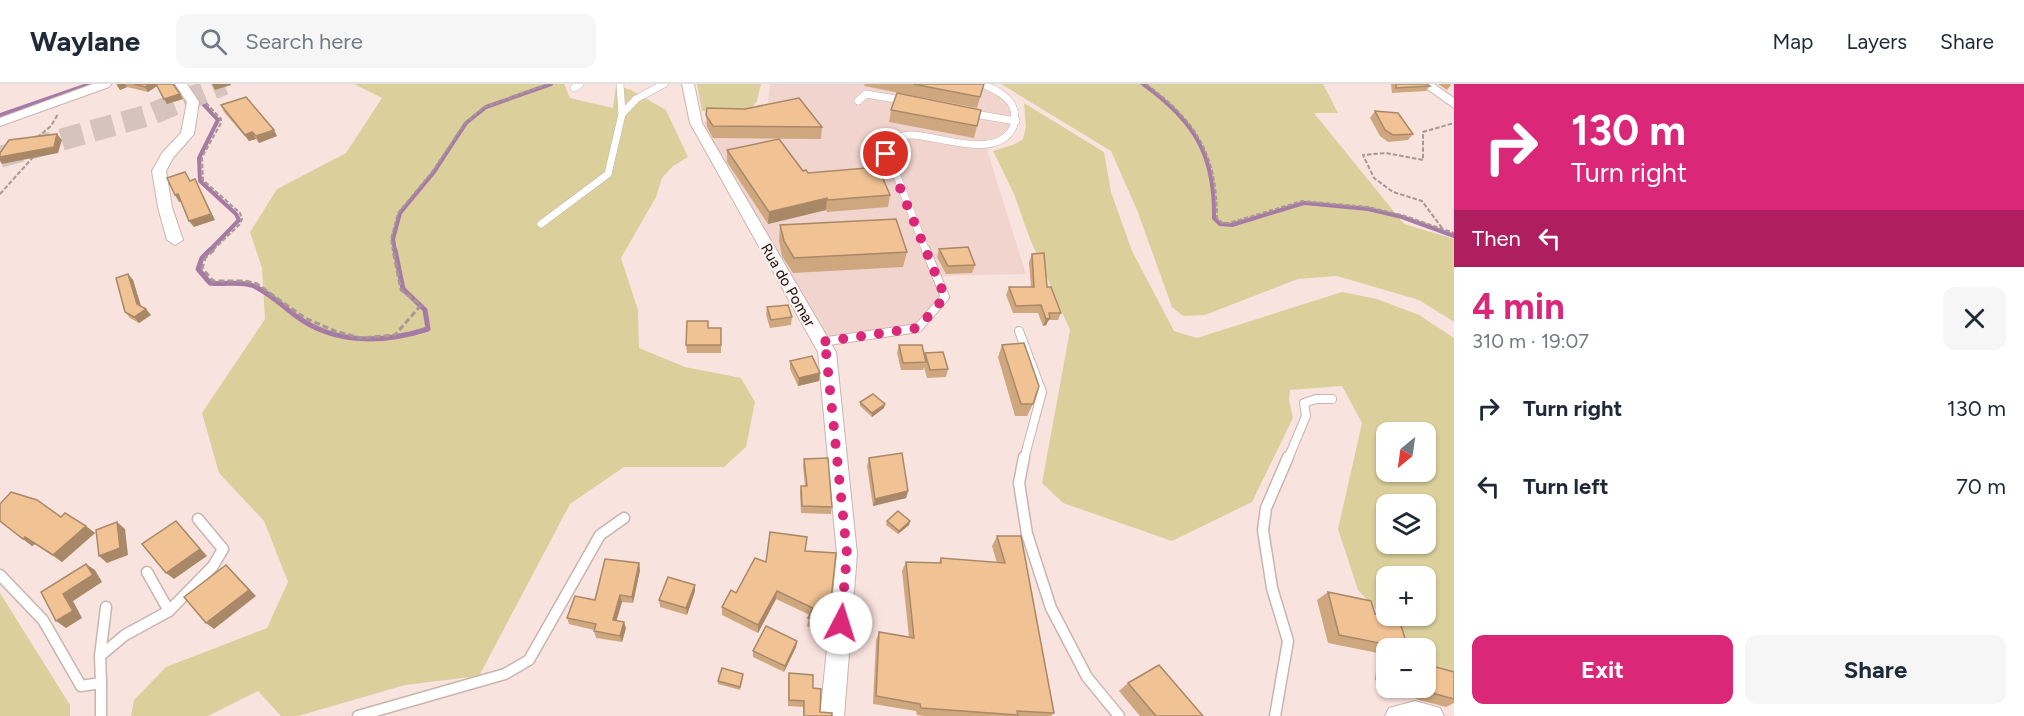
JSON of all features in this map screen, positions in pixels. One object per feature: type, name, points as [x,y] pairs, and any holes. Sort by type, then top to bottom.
[{"type":"street","points":[[0,122],[105,84]]},
{"type":"street","points":[[175,240],[165,207],[159,171],[167,156],[187,135],[193,102],[182,84]]},
{"type":"street","name":"Rua do Pomar","points":[[688,84],[696,123],[826,352],[847,554],[832,716]]},
{"type":"street","points":[[1426,84],[1454,104]]},
{"type":"street","points":[[1397,716],[1415,713],[1432,716]]},
{"type":"lane","points":[[541,224],[608,174],[622,114],[620,84]]},
{"type":"lane","points":[[622,114],[636,99],[664,84]]},
{"type":"lane","points":[[821,342],[918,328],[945,297],[886,154],[885,145],[896,137],[910,135],[970,143],[997,143],[1011,133],[1016,121],[1013,106],[1007,99],[982,84]]},
{"type":"lane","points":[[858,101],[866,94],[920,104]]},
{"type":"lane","points":[[964,112],[1016,121]]},
{"type":"lane","points":[[1019,331],[1042,392],[1026,445],[1019,483],[1027,534],[1051,608],[1087,677],[1119,716]]},
{"type":"lane","points":[[1275,716],[1288,641],[1272,588],[1263,531],[1266,508],[1306,416],[1304,403],[1316,399],[1332,399]]},
{"type":"lane","points":[[358,716],[505,674],[529,660],[600,535],[624,518]]},
{"type":"lane","points":[[100,656],[125,635],[169,611],[213,566],[223,549],[198,519]]},
{"type":"lane","points":[[147,572],[169,611]]},
{"type":"lane","points":[[0,575],[43,620],[69,670],[81,686],[101,683]]},
{"type":"lane","points":[[101,716],[100,656],[106,607]]},
{"type":"path","points":[[218,116],[221,123],[202,157],[203,180],[240,213],[242,219],[205,258],[202,268],[213,281],[245,281],[257,284],[305,318],[335,331],[361,338],[395,335],[421,305],[401,290],[391,239],[398,213],[432,172],[465,123],[485,107],[548,84]]},
{"type":"path","points":[[1146,84],[1196,127],[1213,166],[1219,193],[1217,218],[1220,221],[1227,224],[1302,201],[1368,207],[1402,215],[1454,233]]},
{"type":"path","points":[[44,142],[39,136],[56,120],[59,108]]},
{"type":"path","points":[[1443,230],[1422,201],[1393,192],[1374,178],[1363,156],[1386,153],[1423,160],[1423,132],[1454,123]]},
{"type":"path","points":[[0,194],[40,148]]},
{"type":"shaded area","points":[[354,84],[564,84],[570,98],[613,108],[616,85],[631,90],[666,110],[688,157],[673,166],[662,178],[656,197],[621,258],[638,310],[639,348],[685,367],[741,378],[755,402],[746,447],[724,467],[624,467],[570,504],[479,676],[405,685],[298,716],[281,716],[258,691],[208,716],[131,716],[134,700],[166,667],[267,628],[288,582],[264,521],[219,473],[202,413],[265,319],[262,268],[250,232],[277,189],[346,153],[382,98]]},
{"type":"shaded area","points":[[697,84],[761,84],[757,101],[750,110],[738,112],[702,111]]},
{"type":"shaded area","points":[[770,84],[981,84],[998,92],[1013,106],[1016,121],[1006,138],[987,150],[1026,274],[937,276],[945,297],[918,328],[821,342],[696,123],[767,114]]},
{"type":"shaded area","points":[[1001,84],[1323,84],[1338,113],[1314,113],[1404,224],[1454,239],[1454,322],[1419,300],[1337,276],[1298,279],[1205,315],[1183,316],[1172,307],[1137,210],[1111,151]]},
{"type":"shaded area","points":[[1024,103],[1104,152],[1111,192],[1132,251],[1174,331],[1197,338],[1342,292],[1377,299],[1419,315],[1454,338],[1454,692],[1436,673],[1436,638],[1403,638],[1392,626],[1436,626],[1436,566],[1376,566],[1376,609],[1358,590],[1338,529],[1362,423],[1342,386],[1290,390],[1289,399],[1293,418],[1252,502],[1172,541],[1063,503],[1042,483],[1070,330],[1030,239],[1014,194],[993,151],[1023,139],[1026,127]]},
{"type":"shaded area","points":[[0,593],[70,705],[70,716],[0,716]]},
{"type":"building","points":[[156,84],[173,84],[180,94],[164,99]]},
{"type":"building","points":[[913,84],[984,84],[980,97]]},
{"type":"building","points":[[1396,84],[1427,84],[1430,86],[1396,88]]},
{"type":"building","points":[[897,93],[981,110],[977,126],[891,110]]},
{"type":"building","points":[[246,97],[274,130],[256,136],[252,132],[245,135],[221,105]]},
{"type":"building","points":[[799,98],[822,127],[713,126],[706,115],[707,108],[745,109]]},
{"type":"building","points":[[1375,111],[1398,113],[1413,134],[1393,135],[1385,130]]},
{"type":"building","points":[[57,134],[54,147],[0,157],[0,153],[9,140]]},
{"type":"building","points":[[779,139],[803,171],[806,170],[808,173],[878,167],[890,195],[828,200],[827,198],[769,212],[727,150]]},
{"type":"building","points":[[185,172],[190,181],[195,179],[211,214],[189,221],[178,194],[175,195],[167,178]]},
{"type":"building","points":[[896,219],[907,252],[794,258],[784,241],[780,225]]},
{"type":"building","points":[[968,247],[975,265],[948,266],[939,249]]},
{"type":"building","points":[[1044,253],[1047,287],[1051,287],[1061,313],[1049,313],[1050,318],[1046,319],[1041,305],[1016,306],[1009,287],[1034,287],[1032,254]]},
{"type":"building","points":[[128,274],[137,304],[146,309],[134,317],[125,312],[116,278]]},
{"type":"building","points":[[788,305],[792,317],[771,320],[767,307]]},
{"type":"building","points":[[687,321],[708,321],[708,328],[721,328],[721,345],[686,345]]},
{"type":"building","points":[[1024,343],[1039,386],[1033,404],[1021,404],[1002,345]]},
{"type":"building","points":[[899,345],[922,345],[926,362],[903,363]]},
{"type":"building","points":[[943,352],[948,369],[930,370],[925,353]]},
{"type":"building","points":[[812,356],[820,373],[799,378],[790,361]]},
{"type":"building","points":[[873,394],[885,404],[872,413],[860,402]]},
{"type":"building","points":[[902,453],[908,491],[875,499],[869,458]]},
{"type":"building","points":[[828,458],[832,507],[802,506],[801,486],[807,486],[804,459]]},
{"type":"building","points":[[11,492],[37,500],[61,517],[65,513],[86,526],[53,555],[25,537],[23,539],[0,521],[0,504]]},
{"type":"building","points":[[898,511],[910,521],[899,531],[887,521]]},
{"type":"building","points":[[176,521],[200,549],[166,573],[142,544]]},
{"type":"building","points":[[117,522],[120,548],[99,556],[96,530]]},
{"type":"building","points":[[770,532],[807,537],[805,551],[836,553],[828,628],[808,618],[813,608],[777,591],[758,625],[722,607],[731,590],[736,593],[755,558],[766,562]]},
{"type":"building","points":[[997,536],[1021,536],[1054,713],[1017,711],[1018,715],[921,708],[920,704],[876,696],[879,632],[914,638],[906,562],[941,563],[941,558],[1005,563]]},
{"type":"building","points":[[605,559],[639,563],[632,597],[620,595],[613,620],[624,622],[620,636],[594,631],[596,624],[567,618],[575,596],[595,600]]},
{"type":"building","points":[[86,564],[93,575],[63,594],[73,611],[56,621],[41,592]]},
{"type":"building","points":[[226,565],[249,590],[206,623],[184,597]]},
{"type":"building","points":[[668,577],[695,585],[686,608],[659,600]]},
{"type":"building","points":[[1328,592],[1371,601],[1376,614],[1376,626],[1401,626],[1405,638],[1376,638],[1376,642],[1339,635]]},
{"type":"building","points":[[766,626],[797,641],[785,666],[753,651]]},
{"type":"building","points":[[1159,665],[1203,716],[1156,716],[1128,683]]},
{"type":"building","points":[[1436,667],[1454,672],[1454,699],[1436,694]]},
{"type":"building","points":[[722,668],[743,674],[740,687],[718,681]]},
{"type":"building","points":[[789,673],[813,675],[813,688],[821,689],[820,712],[832,713],[832,716],[804,716],[804,701],[789,700]]},
{"type":"waterway","points":[[0,115],[90,84]]},
{"type":"waterway","points":[[395,251],[393,239],[400,213],[434,172],[466,123],[486,107],[551,84]]},
{"type":"waterway","points":[[1143,84],[1176,112],[1198,141],[1210,175],[1214,218],[1220,224],[1232,225],[1304,203],[1368,209],[1402,217],[1454,236]]},
{"type":"waterway","points":[[193,87],[204,105],[218,120],[199,158],[200,181],[236,214],[239,220],[209,251]]},
{"type":"waterway","points":[[209,251],[202,258],[198,269],[210,283],[251,285],[269,295],[296,316],[327,332],[343,337],[377,339],[428,329],[425,310],[403,289],[395,250]]},
{"type":"tunnel","points":[[0,157],[149,115],[224,84]]},
{"type":"route","points":[[841,623],[847,554],[826,352],[821,342],[918,328],[945,297],[886,154]]}]
